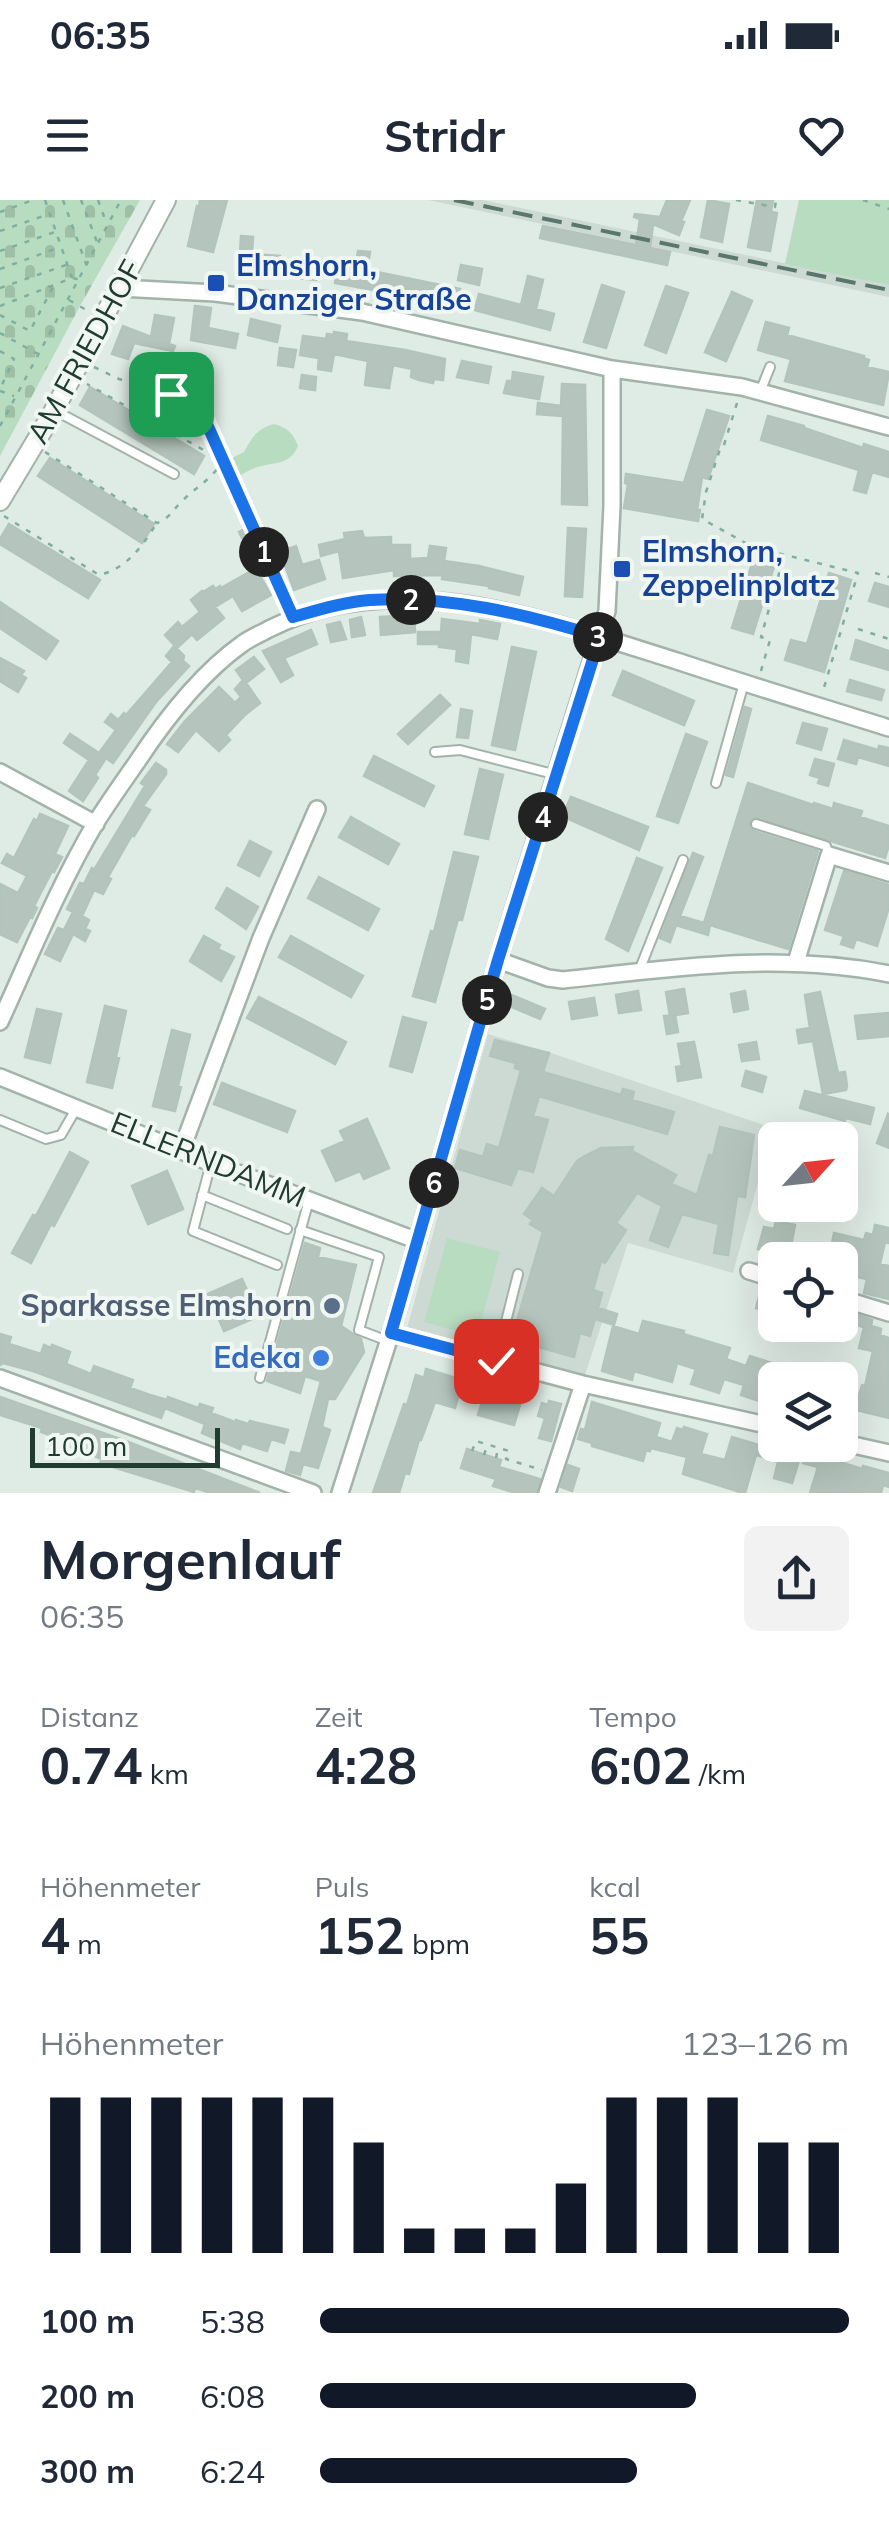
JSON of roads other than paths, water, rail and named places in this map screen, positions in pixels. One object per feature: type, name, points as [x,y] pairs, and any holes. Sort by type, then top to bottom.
[{"type":"street","name":"AM FRIEDHOF","points":[[0,501],[54,410],[166,200]]},
{"type":"street","points":[[120,288],[214,293],[362,312],[612,369],[742,387],[889,427]]},
{"type":"street","points":[[340,1493],[390,1337],[498,960],[600,637],[606,611],[612,506],[612,369]]},
{"type":"street","points":[[0,1022],[96,824],[156,733],[204,676],[244,642],[293,617],[366,600],[439,601],[520,616],[600,637],[889,728]]},
{"type":"street","points":[[0,772],[96,824]]},
{"type":"street","points":[[181,1151],[261,938],[317,809]]},
{"type":"street","points":[[796,962],[828,855],[889,873]]},
{"type":"street","points":[[498,960],[563,980],[692,965],[796,962],[889,974]]},
{"type":"street","name":"ELLERNDAMM","points":[[0,1077],[418,1241]]},
{"type":"street","points":[[749,1272],[758,1274]]},
{"type":"street","points":[[858,1304],[889,1313]]},
{"type":"street","points":[[390,1337],[758,1423]]},
{"type":"street","points":[[0,1378],[312,1493]]},
{"type":"street","points":[[546,1493],[583,1384]]},
{"type":"street","points":[[858,1446],[889,1452]]},
{"type":"lane","points":[[760,392],[770,367]]},
{"type":"lane","points":[[54,410],[174,474]]},
{"type":"lane","points":[[716,783],[750,684]]},
{"type":"lane","points":[[435,752],[460,750],[557,775]]},
{"type":"lane","points":[[756,824],[826,846],[828,855]]},
{"type":"lane","points":[[639,972],[683,860]]},
{"type":"lane","points":[[0,1120],[46,1140],[61,1135],[76,1108]]},
{"type":"lane","points":[[211,1163],[193,1232],[277,1265]]},
{"type":"lane","points":[[202,1195],[287,1229]]},
{"type":"lane","points":[[260,1378],[308,1200]]},
{"type":"lane","points":[[300,1230],[379,1258],[360,1330],[390,1337]]},
{"type":"lane","points":[[496,1361],[518,1274]]},
{"type":"railway","points":[[454,200],[889,290]]},
{"type":"place","name":"Elmshorn, Danziger Straße","points":[[216,283]]},
{"type":"place","name":"Elmshorn, Zeppelinplatz","points":[[622,569]]},
{"type":"place","name":"Sparkasse Elmshorn","points":[[332,1306]]},
{"type":"place","name":"Edeka","points":[[321,1358]]}]
